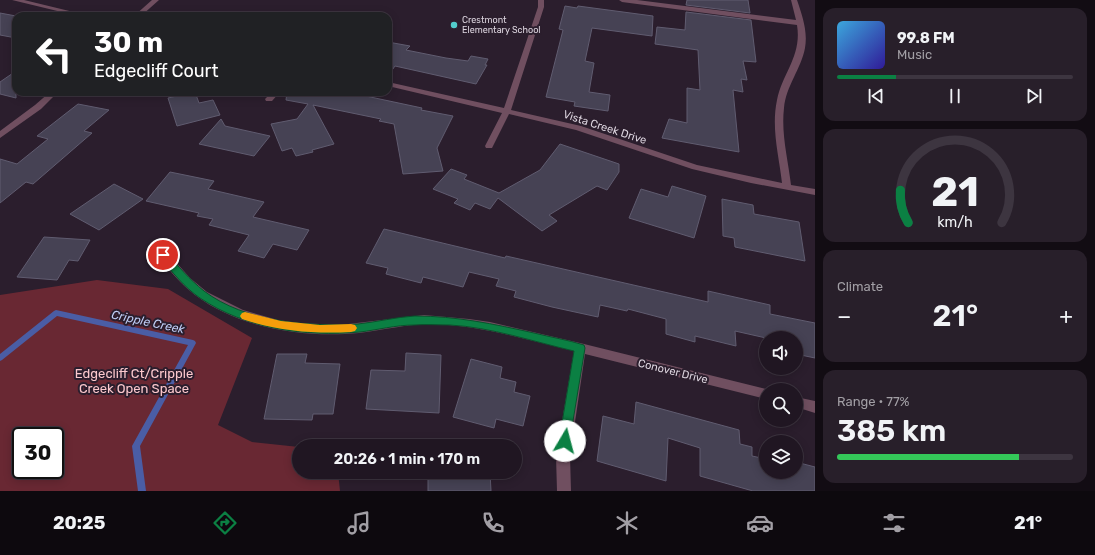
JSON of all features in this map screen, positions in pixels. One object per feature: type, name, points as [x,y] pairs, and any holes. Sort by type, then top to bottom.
[{"type":"street","points":[[15,0],[69,12]]},
{"type":"street","points":[[142,12],[156,0]]},
{"type":"street","points":[[489,146],[508,111],[541,7],[541,0]]},
{"type":"street","points":[[622,0],[800,23]]},
{"type":"street","points":[[787,187],[780,131],[780,108],[782,95],[798,59],[801,47],[800,23],[794,0]]},
{"type":"street","name":"Vista Creek Drive","points":[[392,85],[578,128],[695,168],[815,192]]},
{"type":"street","points":[[1,133],[38,107],[50,96]]},
{"type":"street","points":[[269,99],[272,96]]},
{"type":"street","name":"Conover Drive","points":[[163,255],[181,277],[216,303],[246,316],[281,326],[320,329],[359,328],[413,320],[452,321],[580,348],[759,392]]},
{"type":"street","points":[[564,491],[563,456],[580,348]]},
{"type":"street","points":[[803,403],[815,406]]},
{"type":"green space","name":"Edgecliff Ct/Cripple Creek Open Space","points":[[97,280],[168,289],[252,338],[218,425],[252,442],[292,446],[292,479],[339,479],[340,491],[0,491],[0,295]]},
{"type":"building","points":[[687,0],[748,0],[750,13],[686,5]]},
{"type":"building","points":[[565,6],[577,8],[578,6],[653,16],[652,36],[592,28],[585,61],[594,63],[589,92],[610,95],[608,111],[574,106],[575,102],[546,97],[563,30],[559,29]]},
{"type":"building","points":[[686,12],[751,20],[756,62],[743,61],[747,80],[741,79],[743,92],[733,90],[739,152],[662,138],[669,119],[687,123],[687,88],[700,90],[698,50],[655,44],[657,27],[685,30]]},
{"type":"building","points":[[0,13],[12,15],[12,37],[0,35]]},
{"type":"building","points":[[392,43],[410,46],[406,50],[446,58],[468,61],[471,56],[488,59],[485,65],[487,65],[476,84],[395,66],[392,70]]},
{"type":"building","points":[[12,74],[12,96],[16,96],[16,98],[0,94],[0,82]]},
{"type":"building","points":[[177,96],[196,96],[199,103],[213,100],[220,115],[177,126],[168,98]]},
{"type":"building","points":[[286,96],[366,96],[422,108],[421,110],[453,116],[437,148],[443,171],[403,174],[394,124],[379,121],[381,119],[313,105],[334,144],[312,150],[313,152],[296,156],[292,148],[282,151],[271,124],[297,119],[308,104],[286,100]]},
{"type":"building","points":[[78,104],[109,110],[84,131],[92,133],[33,184],[26,182],[0,203],[0,159],[17,164],[48,139],[37,136]]},
{"type":"building","points":[[221,119],[225,126],[270,136],[254,156],[199,144]]},
{"type":"building","points":[[560,144],[619,164],[619,172],[607,190],[597,186],[549,215],[557,221],[542,231],[498,198],[490,209],[475,203],[470,210],[454,203],[458,199],[433,189],[451,169],[467,175],[464,179],[499,193],[540,170]]},
{"type":"building","points":[[170,172],[214,181],[208,189],[264,202],[253,217],[309,230],[297,250],[273,244],[264,258],[238,251],[249,235],[209,225],[213,219],[197,216],[199,213],[146,201]]},
{"type":"building","points":[[114,184],[143,199],[99,230],[70,214]]},
{"type":"building","points":[[672,186],[706,196],[694,238],[629,218],[641,189],[668,197]]},
{"type":"building","points":[[722,199],[753,205],[754,214],[799,222],[805,261],[735,247],[734,238],[723,236]]},
{"type":"building","points":[[384,229],[505,258],[506,256],[708,302],[708,291],[770,305],[770,314],[815,323],[815,358],[803,355],[803,331],[759,331],[759,336],[735,331],[736,346],[695,336],[695,342],[666,334],[666,319],[628,309],[627,311],[600,305],[598,317],[514,297],[516,291],[496,286],[499,279],[469,272],[463,287],[423,277],[421,283],[386,274],[388,268],[366,263]]},
{"type":"building","points":[[44,237],[90,240],[78,261],[69,260],[57,280],[17,277]]},
{"type":"building","points":[[406,353],[441,355],[439,413],[366,409],[371,370],[405,371]]},
{"type":"building","points":[[277,354],[307,354],[305,363],[340,364],[333,414],[313,414],[312,420],[264,419]]},
{"type":"building","points":[[471,359],[502,367],[500,378],[516,382],[514,392],[530,396],[523,426],[496,419],[494,428],[453,417]]},
{"type":"building","points":[[636,402],[739,430],[740,444],[752,447],[752,456],[759,458],[759,479],[803,479],[803,464],[815,467],[815,491],[753,491],[700,476],[700,448],[668,438],[666,481],[597,461],[603,416],[634,424]]},
{"type":"building","points":[[428,479],[490,479],[491,491],[428,491]]},
{"type":"waterway","name":"Cripple Creek","points":[[0,358],[56,313],[193,343],[136,446],[142,491]]},
{"type":"slow traffic","points":[[245,316],[281,326],[320,329],[351,328]]},
{"type":"place","name":"Crestmont Elementary School","points":[[454,25]]},
{"type":"route","points":[[163,255],[181,277],[216,303],[246,316],[281,326],[320,329],[359,328],[413,320],[452,321],[580,348],[573,395],[566,426],[565,441]]}]
